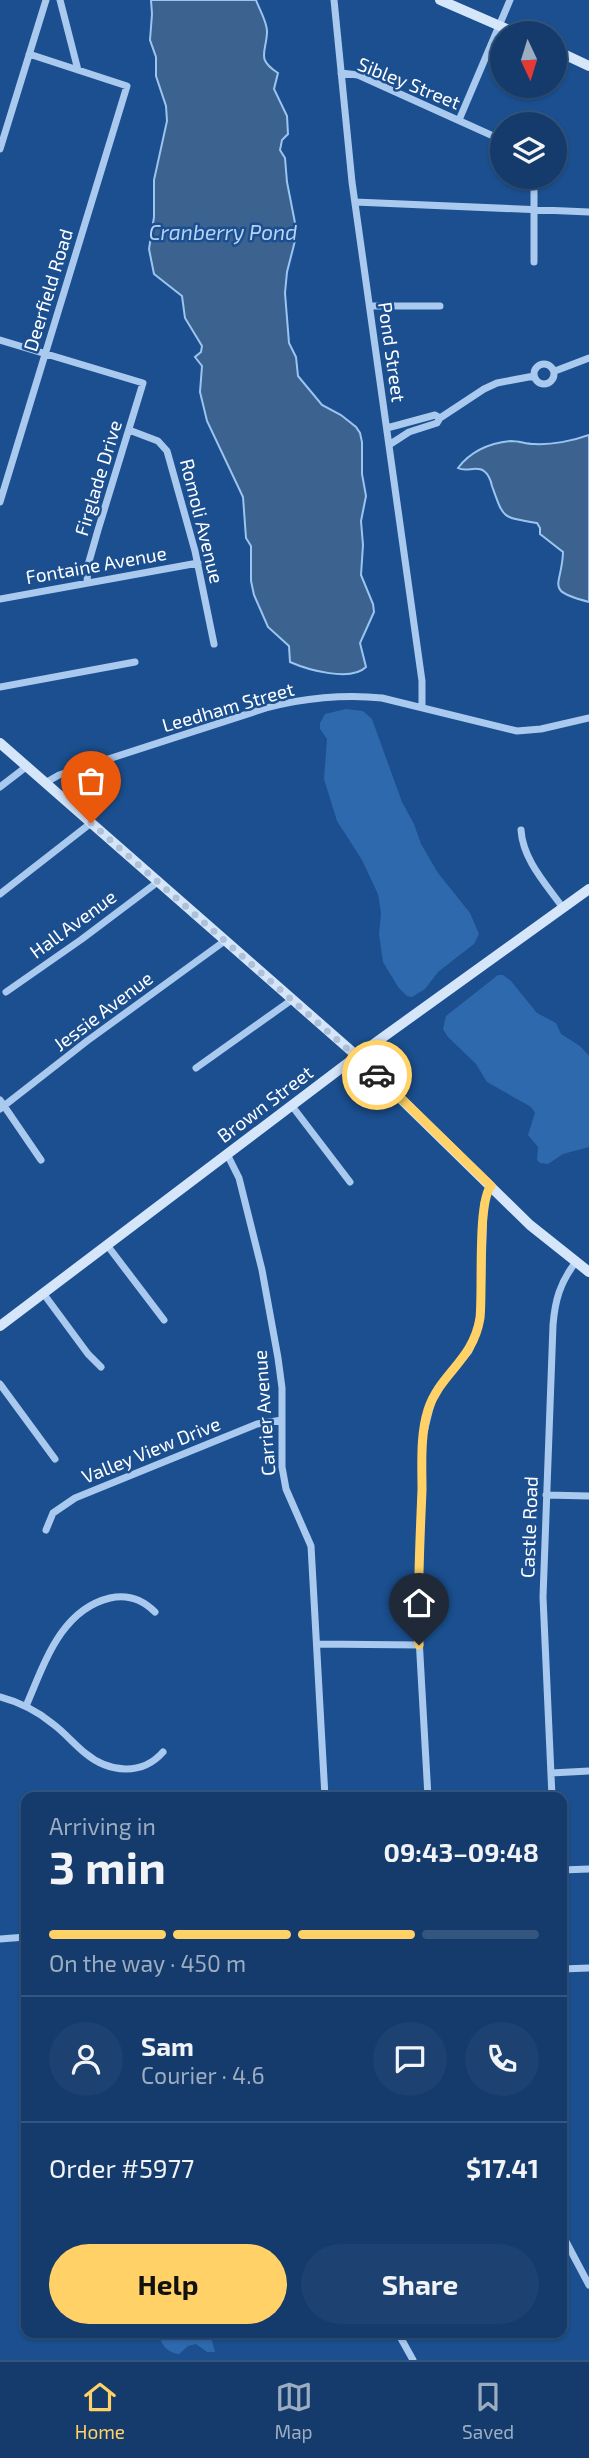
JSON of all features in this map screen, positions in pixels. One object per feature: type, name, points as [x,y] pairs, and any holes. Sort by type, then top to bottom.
[{"type":"street","points":[[0,149],[46,0]]},
{"type":"street","points":[[60,0],[78,70]]},
{"type":"street","name":"Pond Street","points":[[334,0],[355,202],[422,681],[422,707]]},
{"type":"street","points":[[440,0],[490,22]]},
{"type":"street","points":[[501,21],[510,0]]},
{"type":"street","points":[[459,120],[490,47]]},
{"type":"street","points":[[29,54],[78,70]]},
{"type":"street","points":[[567,56],[589,66]]},
{"type":"street","name":"Deerfield Road","points":[[0,502],[127,86],[78,70]]},
{"type":"street","name":"Sibley Street","points":[[341,73],[358,75],[490,134]]},
{"type":"street","points":[[534,189],[534,262]]},
{"type":"street","points":[[355,202],[589,212]]},
{"type":"street","points":[[370,306],[440,306]]},
{"type":"street","points":[[0,340],[45,354]]},
{"type":"street","name":"Firglade Drive","points":[[45,354],[143,383],[95,540],[88,565],[87,583]]},
{"type":"street","points":[[555,371],[589,358]]},
{"type":"street","points":[[544,363],[551,365],[555,371],[552,381],[547,384],[540,384],[534,376],[535,369],[544,363]]},
{"type":"street","points":[[389,445],[409,432],[437,423],[439,418],[484,389],[497,383],[534,376]]},
{"type":"street","points":[[387,428],[435,415],[439,418]]},
{"type":"street","name":"Romoli Avenue","points":[[129,430],[155,439],[166,448],[198,563],[214,644]]},
{"type":"street","name":"Fontaine Avenue","points":[[0,599],[198,563]]},
{"type":"street","points":[[0,687],[135,662]]},
{"type":"street","name":"Leedham Street","points":[[46,783],[59,775],[278,705],[312,700],[373,697],[526,732],[589,718]]},
{"type":"street","points":[[0,743],[357,1056],[530,1225],[589,1272]]},
{"type":"street","points":[[0,788],[26,766]]},
{"type":"street","points":[[0,894],[91,823]]},
{"type":"street","points":[[521,830],[527,856],[563,908]]},
{"type":"street","name":"Hall Avenue","points":[[5,992],[159,881]]},
{"type":"street","name":"Brown Street","points":[[0,1326],[357,1056],[589,889]]},
{"type":"street","name":"Jessie Avenue","points":[[2,1105],[226,940]]},
{"type":"street","points":[[196,1068],[293,999]]},
{"type":"street","points":[[2,1105],[41,1160]]},
{"type":"street","points":[[292,1106],[350,1182]]},
{"type":"street","name":"Carrier Avenue","points":[[227,1154],[239,1178],[262,1270],[281,1373],[282,1467],[286,1489],[311,1546],[325,1792]]},
{"type":"street","points":[[428,1792],[418,1596],[425,1423],[437,1390],[469,1351],[478,1329],[484,1203],[491,1186]]},
{"type":"street","points":[[107,1245],[164,1320]]},
{"type":"street","name":"Castle Road","points":[[552,1792],[543,1615],[546,1495],[555,1303],[561,1285],[575,1263]]},
{"type":"street","points":[[43,1293],[82,1346],[102,1367]]},
{"type":"street","points":[[0,1384],[55,1459]]},
{"type":"street","name":"Valley View Drive","points":[[46,1530],[53,1513],[75,1498],[257,1424],[282,1420]]},
{"type":"street","points":[[546,1495],[589,1496]]},
{"type":"street","points":[[26,1706],[56,1640],[78,1615],[102,1600],[121,1597],[144,1602],[155,1612]]},
{"type":"street","points":[[317,1644],[419,1645]]},
{"type":"street","points":[[0,1697],[26,1706],[52,1722],[86,1755],[107,1766],[138,1769],[153,1763],[163,1752]]},
{"type":"street","points":[[551,1773],[589,1771]]},
{"type":"street","points":[[567,1870],[589,1869]]},
{"type":"street","points":[[0,1938],[21,1937]]},
{"type":"street","points":[[567,1969],[589,1968]]},
{"type":"street","points":[[567,2243],[589,2285]]},
{"type":"street","points":[[401,2338],[413,2360]]},
{"type":"shaded area","points":[[346,709],[363,711],[372,719],[402,802],[421,844],[438,873],[470,913],[479,934],[474,944],[438,972],[425,989],[412,997],[398,987],[383,962],[378,894],[362,860],[337,821],[324,779],[327,739],[320,729],[320,723],[325,714]]},
{"type":"shaded area","points":[[498,975],[511,981],[537,1013],[556,1023],[561,1034],[580,1046],[589,1056],[589,1147],[563,1154],[548,1164],[537,1160],[538,1147],[528,1135],[535,1113],[531,1107],[487,1082],[476,1064],[443,1029],[446,1016]]},
{"type":"shaded area","points":[[160,2338],[211,2338],[215,2352],[207,2352],[196,2344],[188,2346],[179,2354],[168,2350]]},
{"type":"water","name":"Cranberry Pond","points":[[151,0],[256,0],[266,25],[264,55],[267,64],[278,73],[274,89],[287,116],[288,134],[282,140],[280,150],[285,158],[297,233],[287,272],[285,293],[289,343],[296,357],[298,376],[322,405],[356,427],[362,442],[362,474],[366,496],[361,521],[361,575],[374,612],[360,643],[366,667],[350,674],[329,673],[290,662],[289,646],[268,627],[251,581],[251,546],[246,538],[243,497],[207,421],[200,392],[202,366],[195,357],[201,352],[202,346],[185,318],[182,296],[154,274],[149,249],[154,217],[154,180],[167,121],[166,106],[156,76],[156,57],[150,40]]},
{"type":"water","points":[[589,435],[589,602],[560,590],[558,586],[563,552],[540,534],[537,523],[506,515],[484,471],[458,468],[475,453],[496,444],[511,441],[548,444]]},
{"type":"way so far","points":[[91,823],[176,895],[377,1075]]},
{"type":"route","points":[[377,1075],[491,1186],[487,1190],[484,1203],[478,1329],[463,1360],[437,1390],[425,1423],[418,1596],[419,1645]]}]
